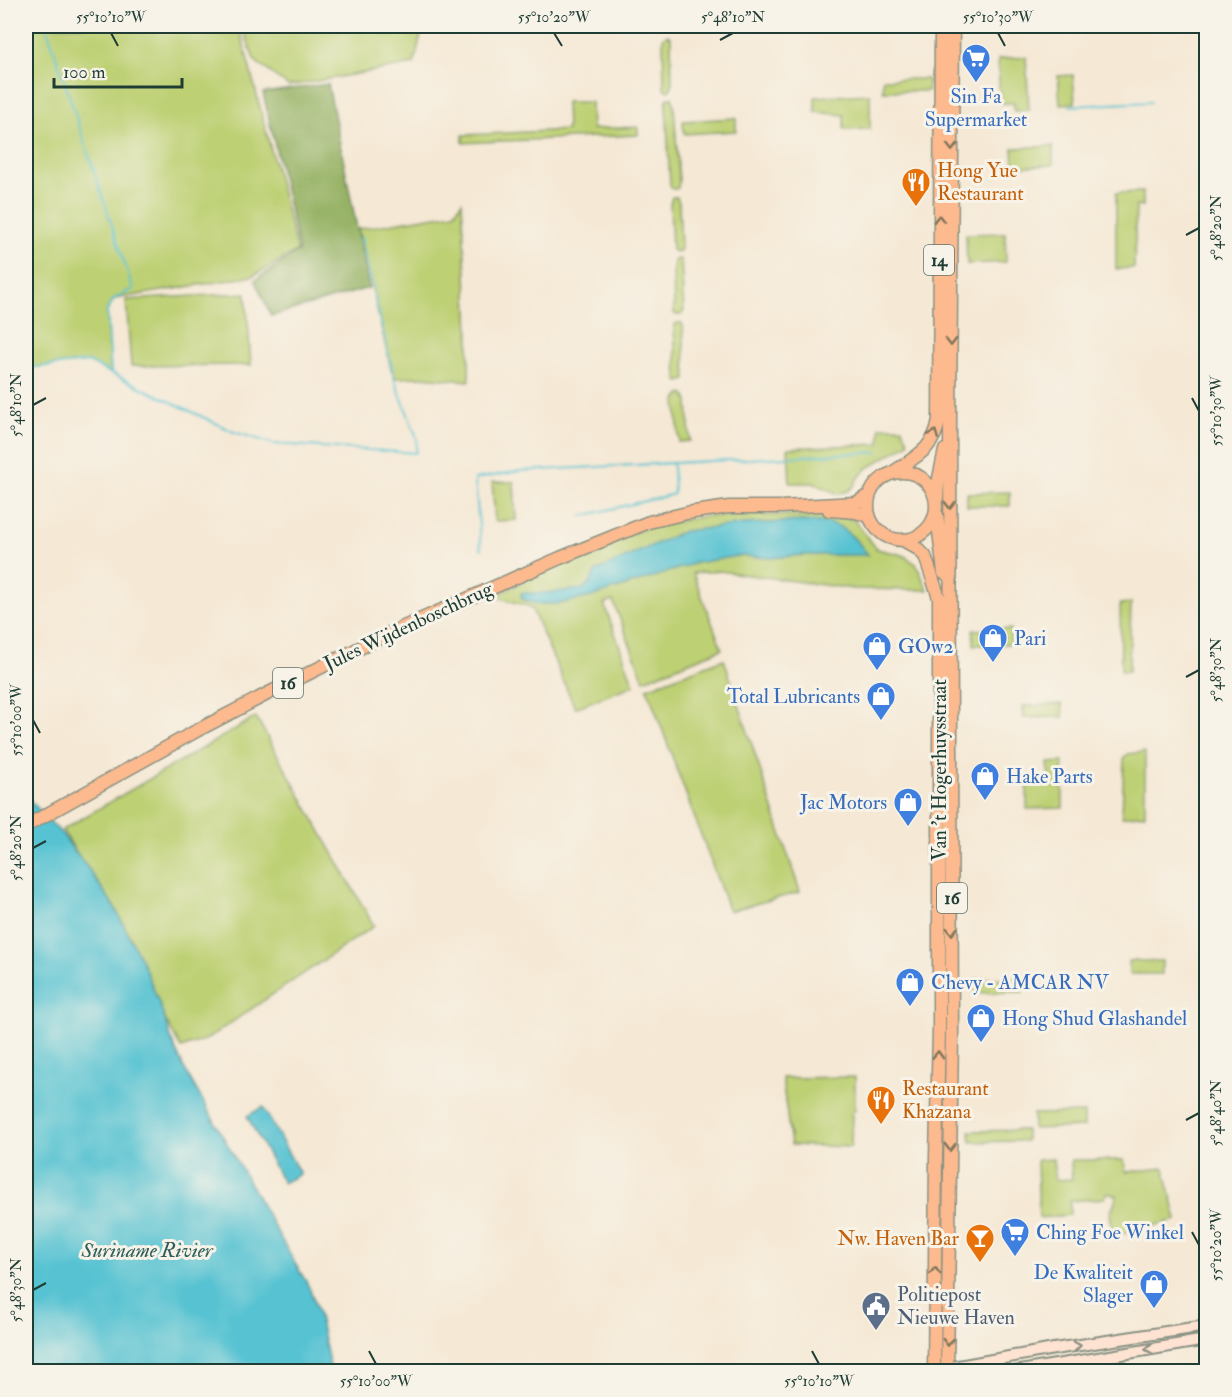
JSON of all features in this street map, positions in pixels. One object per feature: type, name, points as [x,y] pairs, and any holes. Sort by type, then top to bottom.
[{"type":"main road","name":"14","points":[[892,473],[921,453],[933,440],[939,419],[941,26]]},
{"type":"main road","name":"Van 't Hogerhuysstraat","points":[[942,1371],[952,1036],[950,425],[953,26]]},
{"type":"main road","name":"Van 't Hogerhuysstraat","points":[[950,425],[938,483],[937,510],[950,609]]},
{"type":"main road","name":"16","points":[[869,495],[878,482],[892,473]]},
{"type":"main road","points":[[892,473],[913,473],[923,478],[935,495],[937,510],[931,525],[918,537],[905,541]]},
{"type":"main road","points":[[869,495],[867,506],[869,516]]},
{"type":"main road","name":"Jules Wijdenboschbrug","points":[[26,826],[198,730],[390,633],[560,558],[649,522],[687,513],[729,507],[856,503],[869,495]]},
{"type":"main road","name":"Jules Wijdenboschbrug","points":[[781,507],[856,512],[869,516]]},
{"type":"main road","name":"16","points":[[869,516],[880,533],[889,538],[905,541]]},
{"type":"main road","name":"Van 't Hogerhuysstraat","points":[[905,541],[925,556],[939,598],[939,1031],[936,1166],[942,1371]]},
{"type":"main road","points":[[942,1371],[1054,1349],[1206,1326]]},
{"type":"main road","points":[[1014,1371],[1206,1340]]},
{"type":"main road","points":[[1054,1349],[1056,1365]]},
{"type":"green space","points":[[26,26],[239,26],[297,251],[253,276],[114,299],[107,311],[111,373],[88,362],[26,368]]},
{"type":"green space","points":[[242,26],[423,26],[414,64],[288,86],[254,60]]},
{"type":"green space","points":[[667,35],[671,37],[672,86],[667,91],[664,88],[663,38]]},
{"type":"green space","points":[[1026,57],[1029,110],[1014,111],[1014,103],[1000,103],[998,59]]},
{"type":"green space","points":[[1073,75],[1075,103],[1060,104],[1058,76]]},
{"type":"green space","points":[[883,79],[928,79],[928,91],[883,91]]},
{"type":"green space","points":[[328,84],[369,288],[271,316],[255,280],[299,251],[263,93]]},
{"type":"green space","points":[[870,94],[870,129],[844,130],[844,115],[815,112],[815,97]]},
{"type":"green space","points":[[672,97],[679,181],[678,188],[675,189],[670,186],[666,105],[667,99]]},
{"type":"green space","points":[[566,102],[591,102],[592,129],[638,127],[638,135],[463,143],[463,135],[567,130]]},
{"type":"green space","points":[[736,118],[736,131],[684,134],[683,121]]},
{"type":"green space","points":[[1053,146],[1053,165],[1014,167],[1013,148]]},
{"type":"green space","points":[[1143,192],[1143,206],[1136,206],[1134,268],[1116,269],[1116,193]]},
{"type":"green space","points":[[672,197],[677,197],[679,203],[681,247],[680,251],[676,252],[672,250],[670,204]]},
{"type":"green space","points":[[462,202],[469,330],[469,381],[420,377],[395,378],[358,229],[454,213]]},
{"type":"green space","points":[[1005,233],[1006,262],[967,264],[966,234]]},
{"type":"green space","points":[[677,259],[681,261],[684,311],[681,315],[674,313],[673,267]]},
{"type":"green space","points":[[246,293],[251,365],[131,366],[126,300]]},
{"type":"green space","points":[[677,323],[682,323],[683,327],[686,377],[686,380],[679,382],[674,328]]},
{"type":"green space","points":[[683,394],[688,401],[690,441],[679,442],[676,400]]},
{"type":"green space","points":[[880,427],[902,427],[909,443],[866,469],[848,491],[838,494],[813,483],[790,483],[788,448],[880,444]]},
{"type":"green space","points":[[492,482],[514,482],[516,520],[495,521]]},
{"type":"green space","points":[[1010,492],[1010,506],[967,506],[967,493]]},
{"type":"green space","points":[[779,515],[853,519],[877,549],[903,555],[916,564],[928,590],[854,589],[719,571],[693,573],[722,649],[644,680],[613,601],[604,604],[634,685],[575,708],[531,607],[494,596],[588,550],[652,526],[705,516]]},
{"type":"green space","points":[[1131,603],[1129,671],[1121,671],[1120,604]]},
{"type":"green space","points":[[1011,629],[1011,644],[974,645],[973,630]]},
{"type":"green space","points":[[724,659],[800,892],[729,911],[647,688]]},
{"type":"green space","points":[[1062,704],[1063,717],[1024,718],[1023,706]]},
{"type":"green space","points":[[256,717],[374,926],[207,1039],[181,1048],[165,1019],[120,919],[62,830]]},
{"type":"green space","points":[[1145,752],[1145,814],[1122,817],[1124,758],[1128,754]]},
{"type":"green space","points":[[1063,762],[1063,808],[1027,809],[1027,782],[1049,781],[1048,763]]},
{"type":"green space","points":[[1129,961],[1162,961],[1162,974],[1129,974]]},
{"type":"green space","points":[[1022,978],[1023,992],[974,993],[974,979]]},
{"type":"green space","points":[[855,1077],[855,1109],[852,1113],[851,1147],[791,1145],[782,1078]]},
{"type":"green space","points":[[1084,1113],[1084,1127],[1033,1129],[1033,1114]]},
{"type":"green space","points":[[1026,1130],[1026,1141],[971,1142],[970,1131]]},
{"type":"green space","points":[[1053,1159],[1055,1180],[1072,1179],[1071,1160],[1124,1160],[1126,1172],[1164,1168],[1177,1220],[1114,1235],[1110,1215],[1117,1195],[1107,1193],[1105,1198],[1070,1201],[1070,1215],[1039,1218],[1037,1160]]},
{"type":"water","points":[[803,521],[836,525],[850,534],[868,555],[804,555],[771,558],[738,556],[696,563],[591,597],[558,604],[538,604],[522,599],[521,593],[583,589],[596,571],[684,531],[743,524]]},
{"type":"water","name":"Suriname Rivier","points":[[26,796],[62,834],[114,906],[142,961],[183,1066],[307,1283],[318,1312],[331,1371],[26,1371]]},
{"type":"water","points":[[263,1107],[300,1174],[283,1183],[247,1116]]},
{"type":"waterway","points":[[46,26],[133,289],[114,299],[107,311],[111,373]]},
{"type":"waterway","points":[[1070,106],[1151,102]]},
{"type":"waterway","points":[[361,238],[394,377]]},
{"type":"waterway","points":[[26,368],[88,362],[234,432],[274,444],[416,453],[417,438],[394,378]]},
{"type":"waterway","points":[[673,463],[878,452]]},
{"type":"waterway","points":[[481,549],[475,479],[520,471],[673,463],[674,494],[582,516]]},
{"type":"place","name":"Sin Fa Supermarket","points":[[976,84]]},
{"type":"place","name":"Hong Yue Restaurant","points":[[916,208]]},
{"type":"place","name":"Pari","points":[[993,664]]},
{"type":"place","name":"GOw2","points":[[877,672]]},
{"type":"place","name":"Total Lubricants","points":[[881,722]]},
{"type":"place","name":"Hake Parts","points":[[985,802]]},
{"type":"place","name":"Jac Motors","points":[[908,828]]},
{"type":"place","name":"Chevy - AMCAR NV","points":[[910,1008]]},
{"type":"place","name":"Hong Shud Glashandel","points":[[981,1044]]},
{"type":"place","name":"Restaurant Khazana","points":[[881,1126]]},
{"type":"place","name":"Ching Foe Winkel","points":[[1015,1258]]},
{"type":"place","name":"Nw. Haven Bar","points":[[980,1264]]},
{"type":"place","name":"De Kwaliteit Slager","points":[[1154,1310]]},
{"type":"place","name":"Politiepost Nieuwe Haven","points":[[876,1332]]}]
